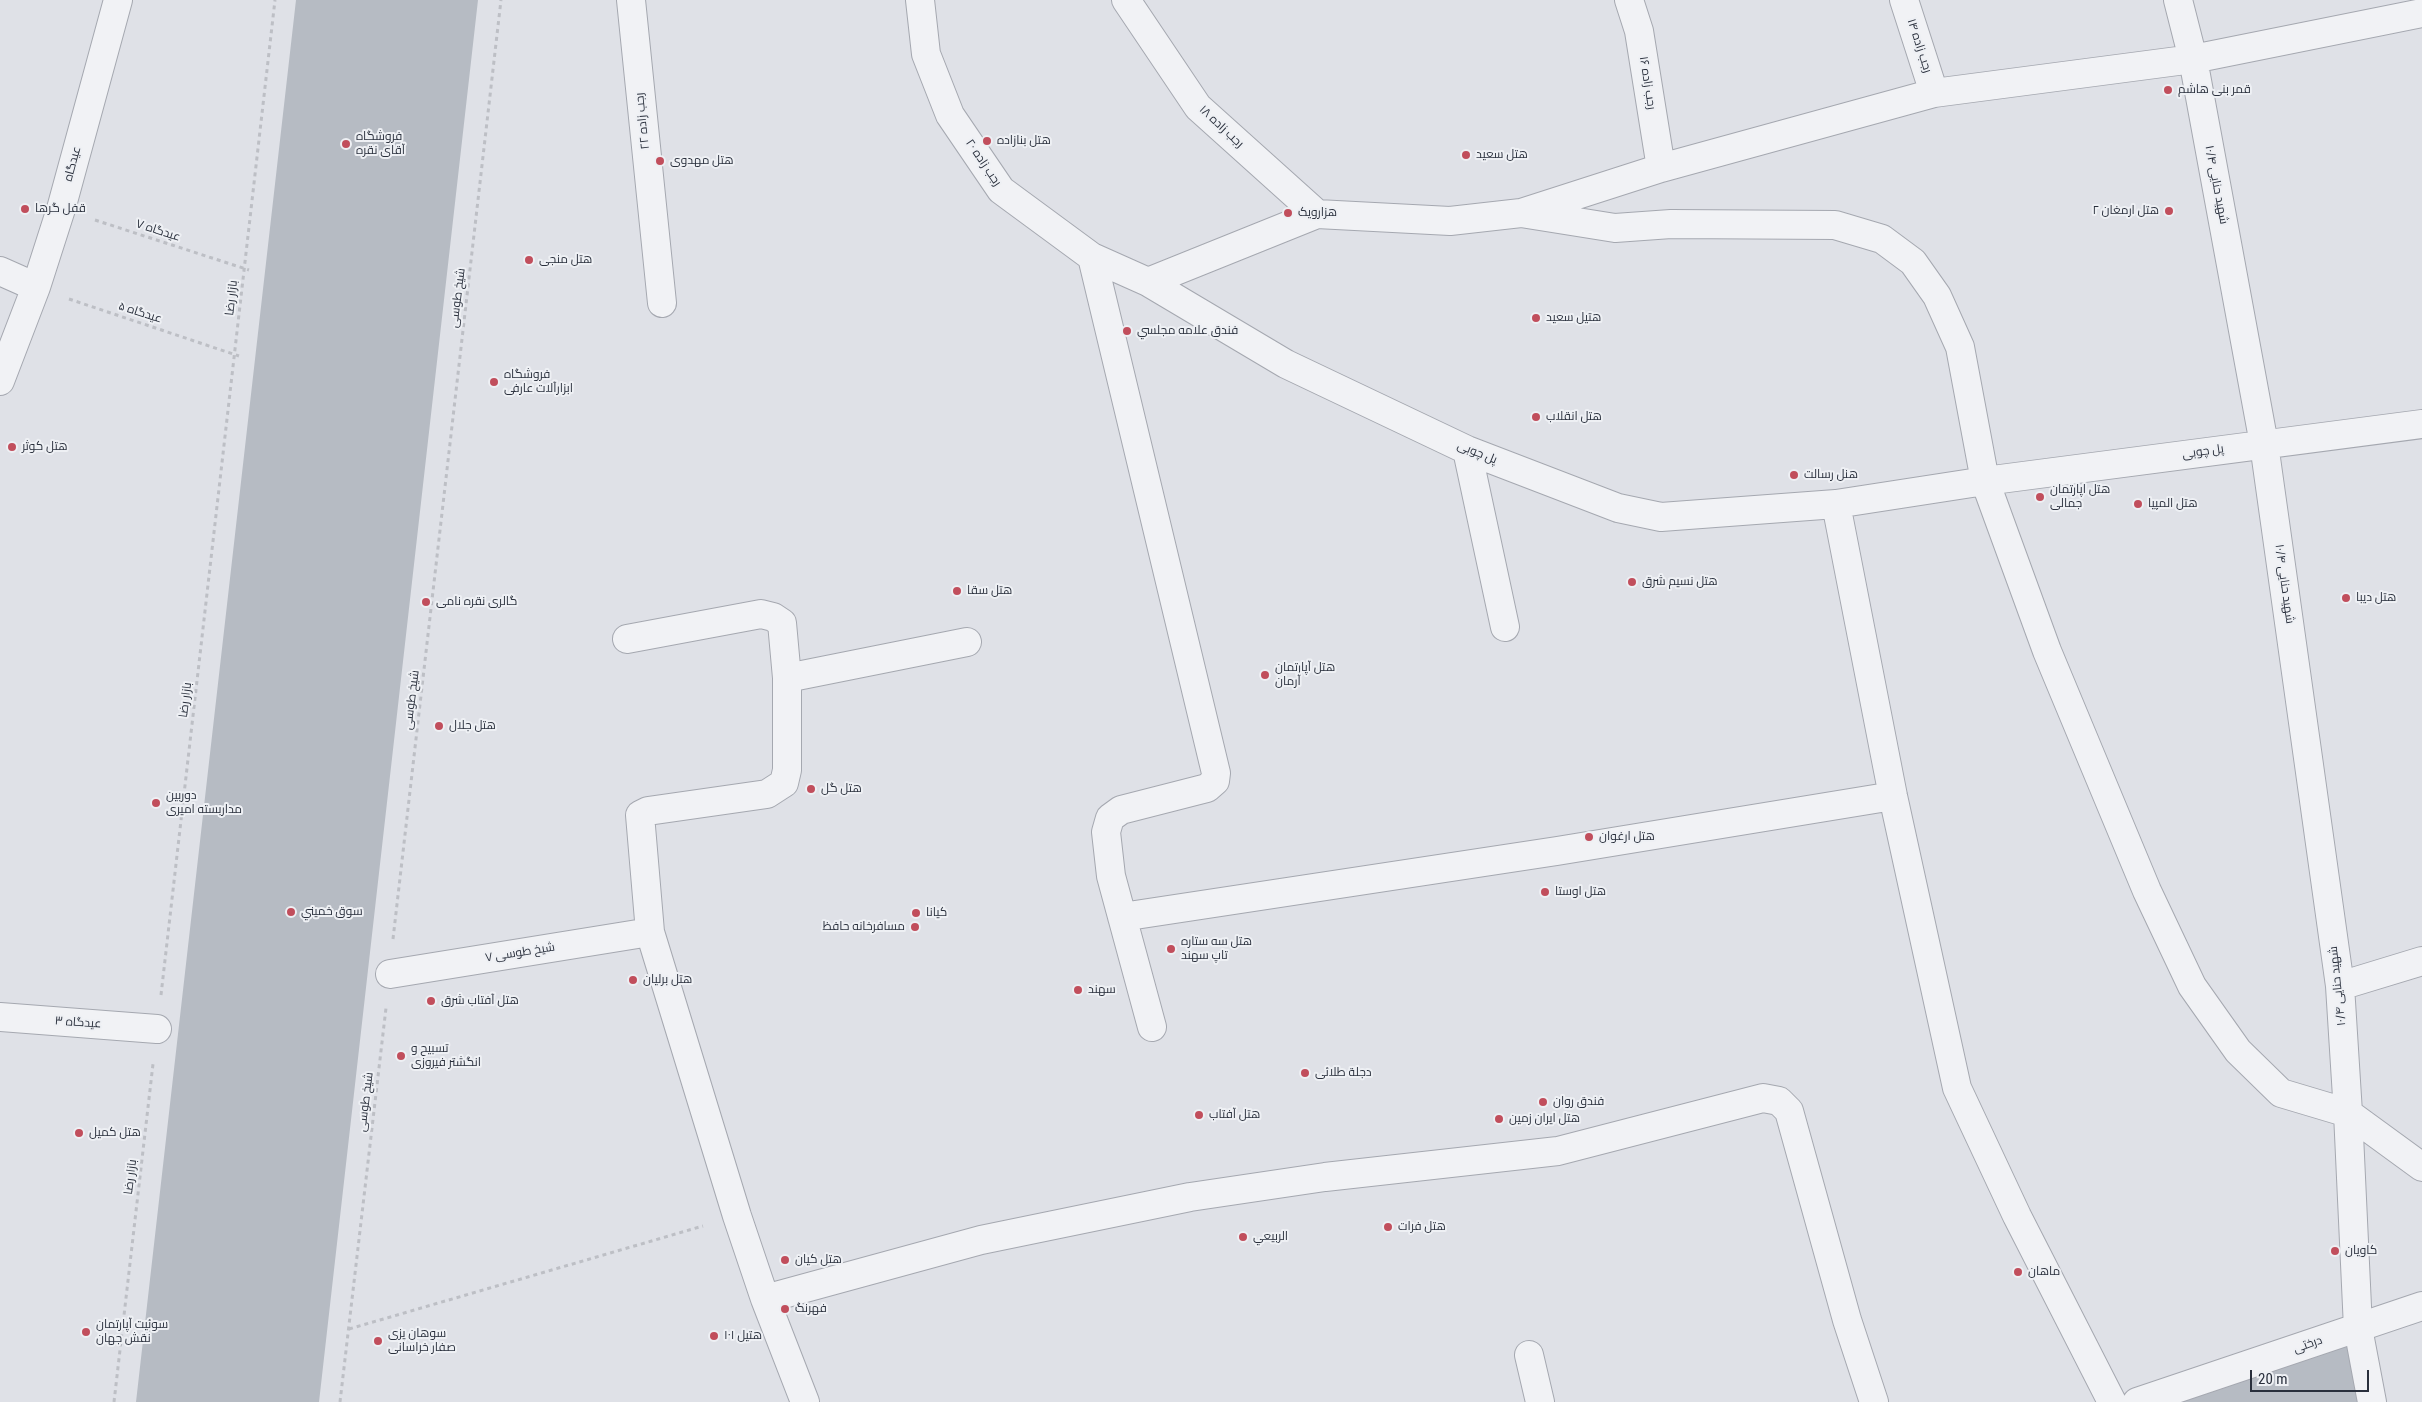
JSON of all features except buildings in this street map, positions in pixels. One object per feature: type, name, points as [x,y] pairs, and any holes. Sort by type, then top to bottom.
[{"type":"street","name":"عیدگاه","points":[[0,381],[36,288],[61,209],[118,0]]},
{"type":"street","name":"رجب زاده ۲۲","points":[[631,0],[662,303]]},
{"type":"street","name":"رجب زاده ۲۰","points":[[920,0],[926,54],[950,115],[1001,190],[1092,257],[1148,282]]},
{"type":"street","name":"رجب زاده ۱۸","points":[[1126,0],[1198,107],[1316,214]]},
{"type":"street","name":"رجب زاده ۱۶","points":[[1630,0],[1639,31],[1661,168]]},
{"type":"street","name":"رجب زاده ۱۴","points":[[1904,0],[1934,93]]},
{"type":"street","name":"شهید حنایی ۱۰/۴","points":[[2178,0],[2193,60],[2264,444],[2340,986],[2358,1328],[2372,1402]]},
{"type":"street","points":[[1148,282],[1316,214],[1450,221],[1521,212],[1661,168],[1934,93],[2193,60],[2416,9]]},
{"type":"street","points":[[1521,212],[1615,228],[1671,224],[1835,225],[1882,239],[1913,262],[1937,296],[1960,347],[1985,481],[2047,651],[2094,759],[2147,891],[2192,986],[2238,1051],[2281,1092],[2348,1113],[2422,1167]]},
{"type":"street","points":[[1092,257],[1216,773],[1215,781],[1207,788],[1121,810],[1110,818],[1106,832],[1110,867],[1152,1027]]},
{"type":"street","points":[[0,272],[36,288]]},
{"type":"street","name":"پل چوبی","points":[[1148,282],[1286,364],[1467,450],[1618,508],[1661,516],[1836,504],[1985,481],[2422,424]]},
{"type":"street","points":[[1467,450],[1505,627]]},
{"type":"street","points":[[1836,504],[1894,796],[1957,1088],[2017,1216],[2112,1402]]},
{"type":"street","points":[[627,639],[761,614],[773,616],[782,622],[787,678],[787,770],[784,783],[767,794],[648,811],[640,815],[650,932],[737,1216],[765,1299],[805,1402]]},
{"type":"street","points":[[787,678],[967,642]]},
{"type":"street","points":[[1122,916],[1557,851],[1894,796]]},
{"type":"street","name":"شیخ طوسی ۷","points":[[390,974],[650,932]]},
{"type":"street","points":[[2340,986],[2422,961]]},
{"type":"street","name":"عیدگاه ۳","points":[[0,1017],[157,1029]]},
{"type":"street","points":[[765,1299],[981,1240],[1190,1197],[1324,1177],[1558,1151],[1763,1098],[1778,1101],[1789,1111],[1847,1320],[1874,1402]]},
{"type":"street","name":"درختی","points":[[2137,1402],[2422,1306]]},
{"type":"street","points":[[1529,1355],[1540,1402]]},
{"type":"path","name":"بازار رضا","points":[[114,1402],[237,355],[244,269],[275,0]]},
{"type":"path","name":"شیخ طوسی","points":[[340,1402],[501,0]]},
{"type":"path","name":"عیدگاه ۷","points":[[61,209],[249,270]]},
{"type":"path","name":"عیدگاه ۵","points":[[36,288],[237,355]]},
{"type":"path","points":[[349,1329],[737,1216]]},
{"type":"place","name":"قمر بنی هاشم","points":[[2168,90]]},
{"type":"place","name":"هتل بنازاده","points":[[987,141]]},
{"type":"place","name":"فروشگاه آقای نقره","points":[[346,144]]},
{"type":"place","name":"هتل سعید","points":[[1466,155]]},
{"type":"place","name":"هتل مهدوى","points":[[660,161]]},
{"type":"place","name":"قفل گرها","points":[[25,209]]},
{"type":"place","name":"هتل ارمغان ۲","points":[[2169,211]]},
{"type":"place","name":"هزارویک","points":[[1288,213]]},
{"type":"place","name":"هتل منجی","points":[[529,260]]},
{"type":"place","name":"هتیل سعید","points":[[1536,318]]},
{"type":"place","name":"فندق علامه مجلسي","points":[[1127,331]]},
{"type":"place","name":"فروشگاه ابزارآلات عارفی","points":[[494,382]]},
{"type":"place","name":"هتل انقلاب","points":[[1536,417]]},
{"type":"place","name":"هتل کوثر","points":[[12,447]]},
{"type":"place","name":"هنل رسالت","points":[[1794,475]]},
{"type":"place","name":"هتل اپارتمان جمالی","points":[[2040,497]]},
{"type":"place","name":"هتل المپیا","points":[[2138,504]]},
{"type":"place","name":"هتل نسیم شرق","points":[[1632,582]]},
{"type":"place","name":"هتل سقا","points":[[957,591]]},
{"type":"place","name":"هتل دیبا","points":[[2346,598]]},
{"type":"place","name":"گالری نقره نامی","points":[[426,602]]},
{"type":"place","name":"هتل آپارتمان آرمان","points":[[1265,675]]},
{"type":"place","name":"هتل جلال","points":[[439,726]]},
{"type":"place","name":"هتل گل","points":[[811,789]]},
{"type":"place","name":"دوربین مداربسته امیری","points":[[156,803]]},
{"type":"place","name":"هتل ارغوان","points":[[1589,837]]},
{"type":"place","name":"هتل اوستا","points":[[1545,892]]},
{"type":"place","name":"سوق خميني","points":[[291,912]]},
{"type":"place","name":"كيانا","points":[[916,913]]},
{"type":"place","name":"مسافرخانه حافظ","points":[[915,927]]},
{"type":"place","name":"هتل سه ستاره تاپ سهند","points":[[1171,949]]},
{"type":"place","name":"هتل برلیان","points":[[633,980]]},
{"type":"place","name":"سهند","points":[[1078,990]]},
{"type":"place","name":"هتل آفتاب شرق","points":[[431,1001]]},
{"type":"place","name":"تسبیح و انگشتر فیروزی","points":[[401,1056]]},
{"type":"place","name":"دجلة طلائی","points":[[1305,1073]]},
{"type":"place","name":"فندق روان","points":[[1543,1102]]},
{"type":"place","name":"هتل آفتاب","points":[[1199,1115]]},
{"type":"place","name":"هتل ایران زمین","points":[[1499,1119]]},
{"type":"place","name":"هتل كميل","points":[[79,1133]]},
{"type":"place","name":"هتل فرات","points":[[1388,1227]]},
{"type":"place","name":"الربيعي","points":[[1243,1237]]},
{"type":"place","name":"کاویان","points":[[2335,1251]]},
{"type":"place","name":"هتل کیان","points":[[785,1260]]},
{"type":"place","name":"ماهان","points":[[2018,1272]]},
{"type":"place","name":"فهرنگ","points":[[785,1309]]},
{"type":"place","name":"سوئیت آپارتمان نقش جهان","points":[[86,1332]]},
{"type":"place","name":"هتیل ۱۰۱","points":[[714,1336]]},
{"type":"place","name":"سوهان پزی صفار خراسانی","points":[[378,1341]]}]
